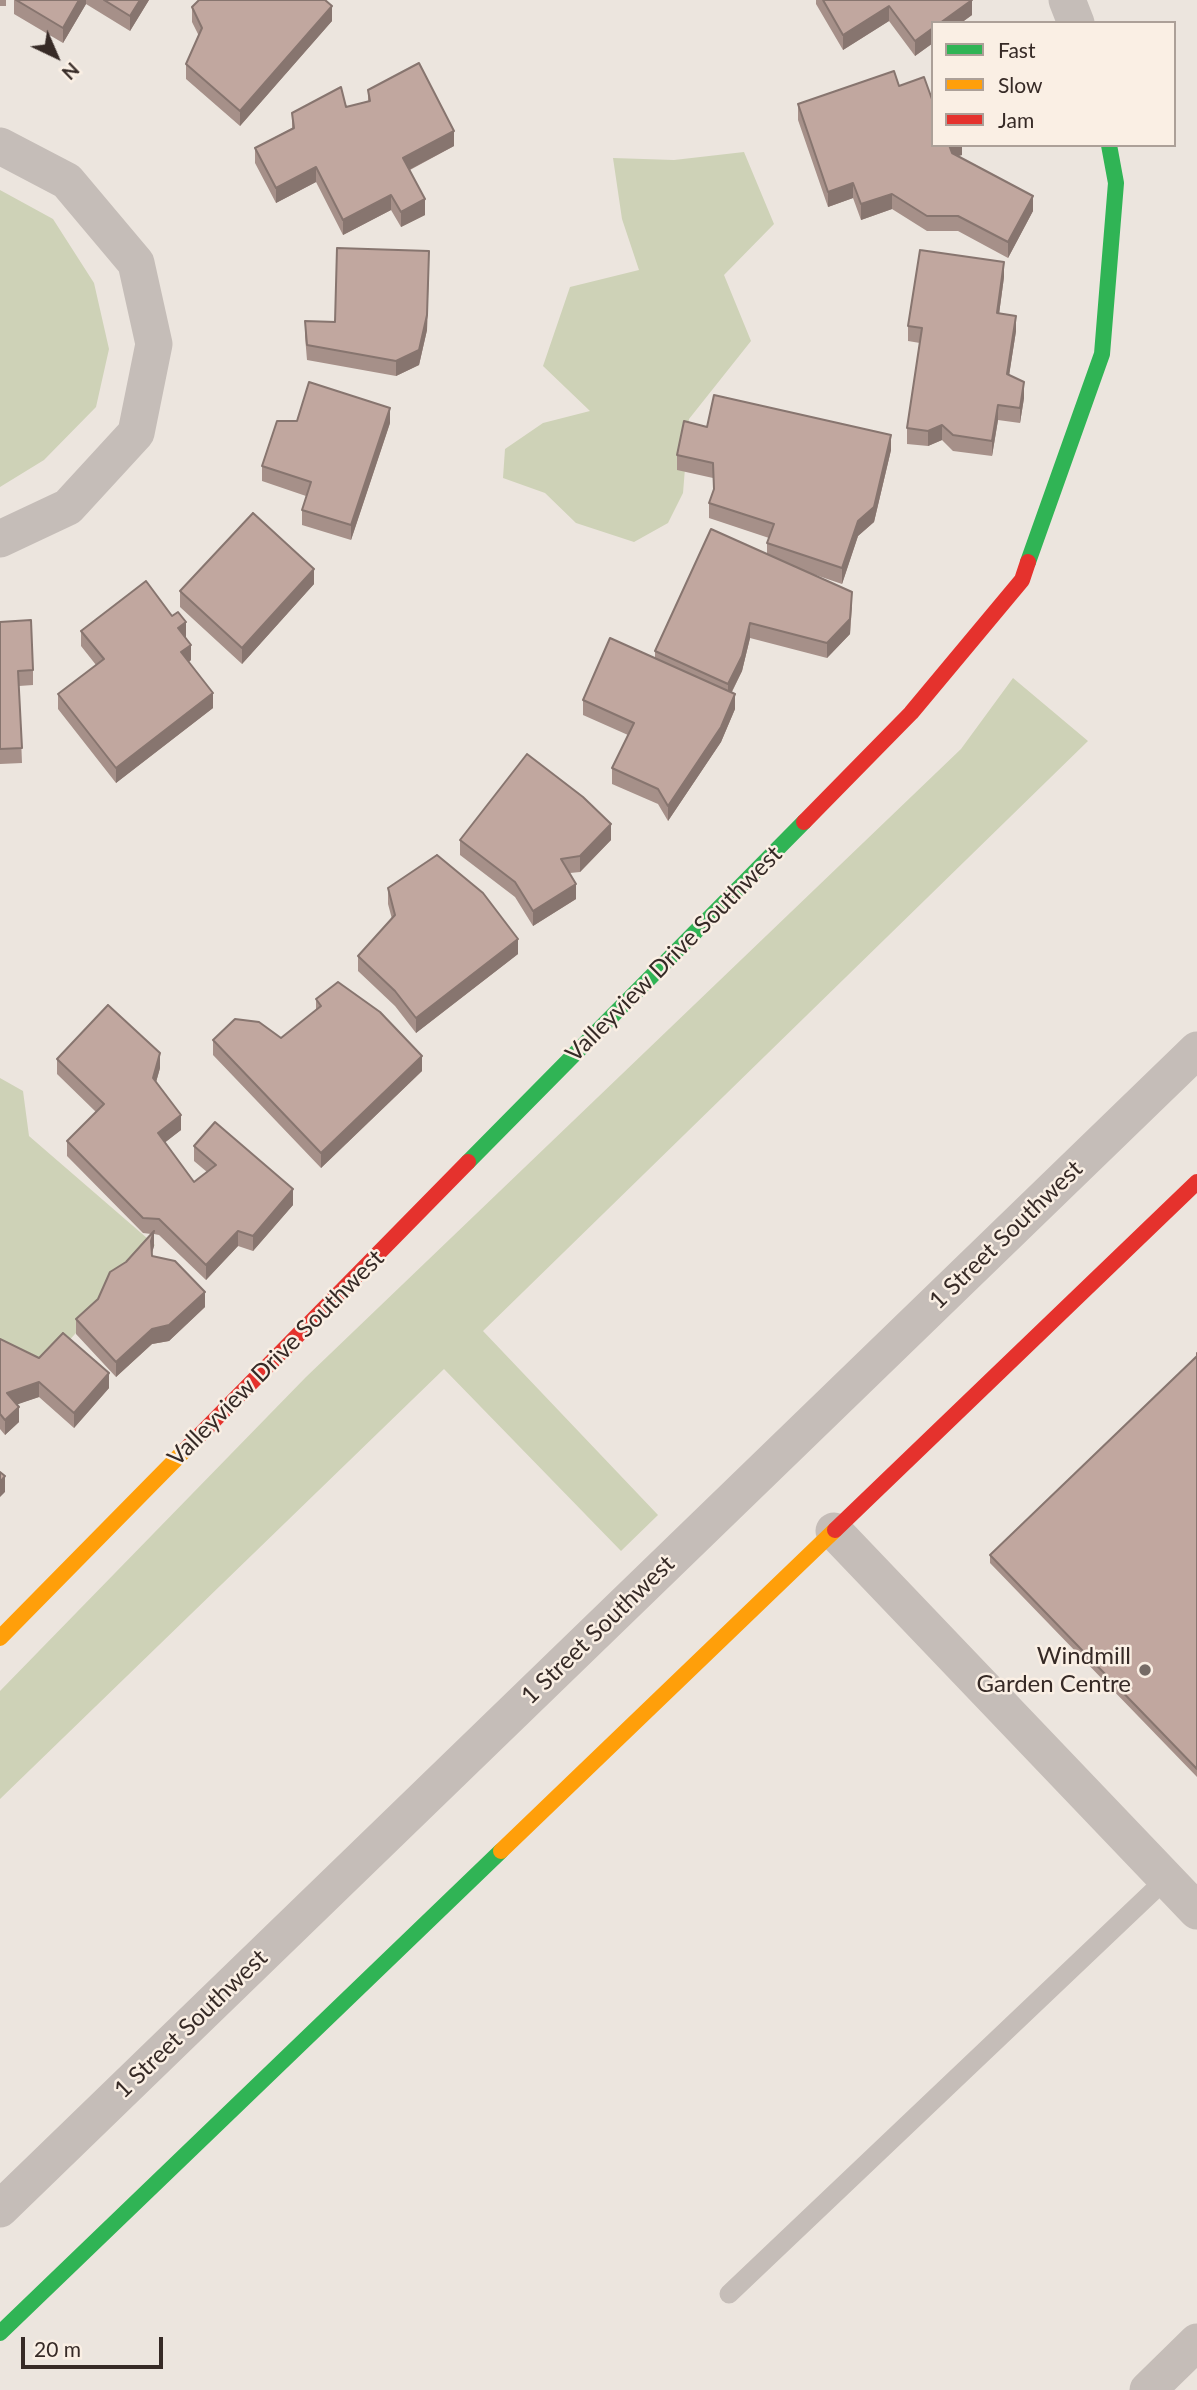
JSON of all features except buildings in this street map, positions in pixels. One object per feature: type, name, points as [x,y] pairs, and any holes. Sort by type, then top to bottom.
[{"type":"street","points":[[1067,0],[1075,21]]},
{"type":"street","points":[[0,146],[67,181],[136,263],[154,344],[136,433],[68,507],[0,540]]},
{"type":"street","name":"Valleyview Drive Southwest","points":[[0,1638],[911,713],[1022,580],[1102,354],[1116,183],[1109,147]]},
{"type":"street","name":"1 Street Southwest","points":[[0,2209],[1197,1050]]},
{"type":"street","points":[[0,2333],[1197,1182]]},
{"type":"street","points":[[834,1531],[1197,1911]]},
{"type":"street","points":[[1148,2390],[1197,2342]]},
{"type":"lane","points":[[729,2294],[1166,1880]]},
{"type":"green space","points":[[744,152],[774,224],[724,275],[751,341],[689,419],[683,493],[668,523],[634,542],[576,523],[545,493],[503,478],[505,449],[543,423],[590,411],[543,366],[570,287],[639,270],[622,219],[613,158],[674,160]]},
{"type":"green space","points":[[0,190],[53,219],[94,283],[109,349],[96,407],[44,460],[0,487]]},
{"type":"green space","points":[[1013,678],[1088,741],[483,1331],[658,1515],[621,1551],[444,1369],[0,1799],[0,1691],[306,1377],[961,749]]},
{"type":"green space","points":[[0,1078],[23,1091],[29,1136],[155,1245],[39,1374],[0,1354]]},
{"type":"traffic: fast","points":[[1028,562],[1102,354],[1116,183],[1109,147]]},
{"type":"traffic: fast","points":[[468,1162],[804,822]]},
{"type":"traffic: fast","points":[[0,2333],[501,1851]]},
{"type":"traffic: slow","points":[[0,1638],[186,1449]]},
{"type":"traffic: slow","points":[[501,1851],[835,1530]]},
{"type":"traffic: jam","points":[[804,822],[911,713],[1022,580],[1028,562]]},
{"type":"traffic: jam","points":[[186,1449],[468,1162]]},
{"type":"traffic: jam","points":[[835,1530],[1197,1182]]},
{"type":"place","name":"Windmill Garden Centre","points":[[1145,1670]]}]
